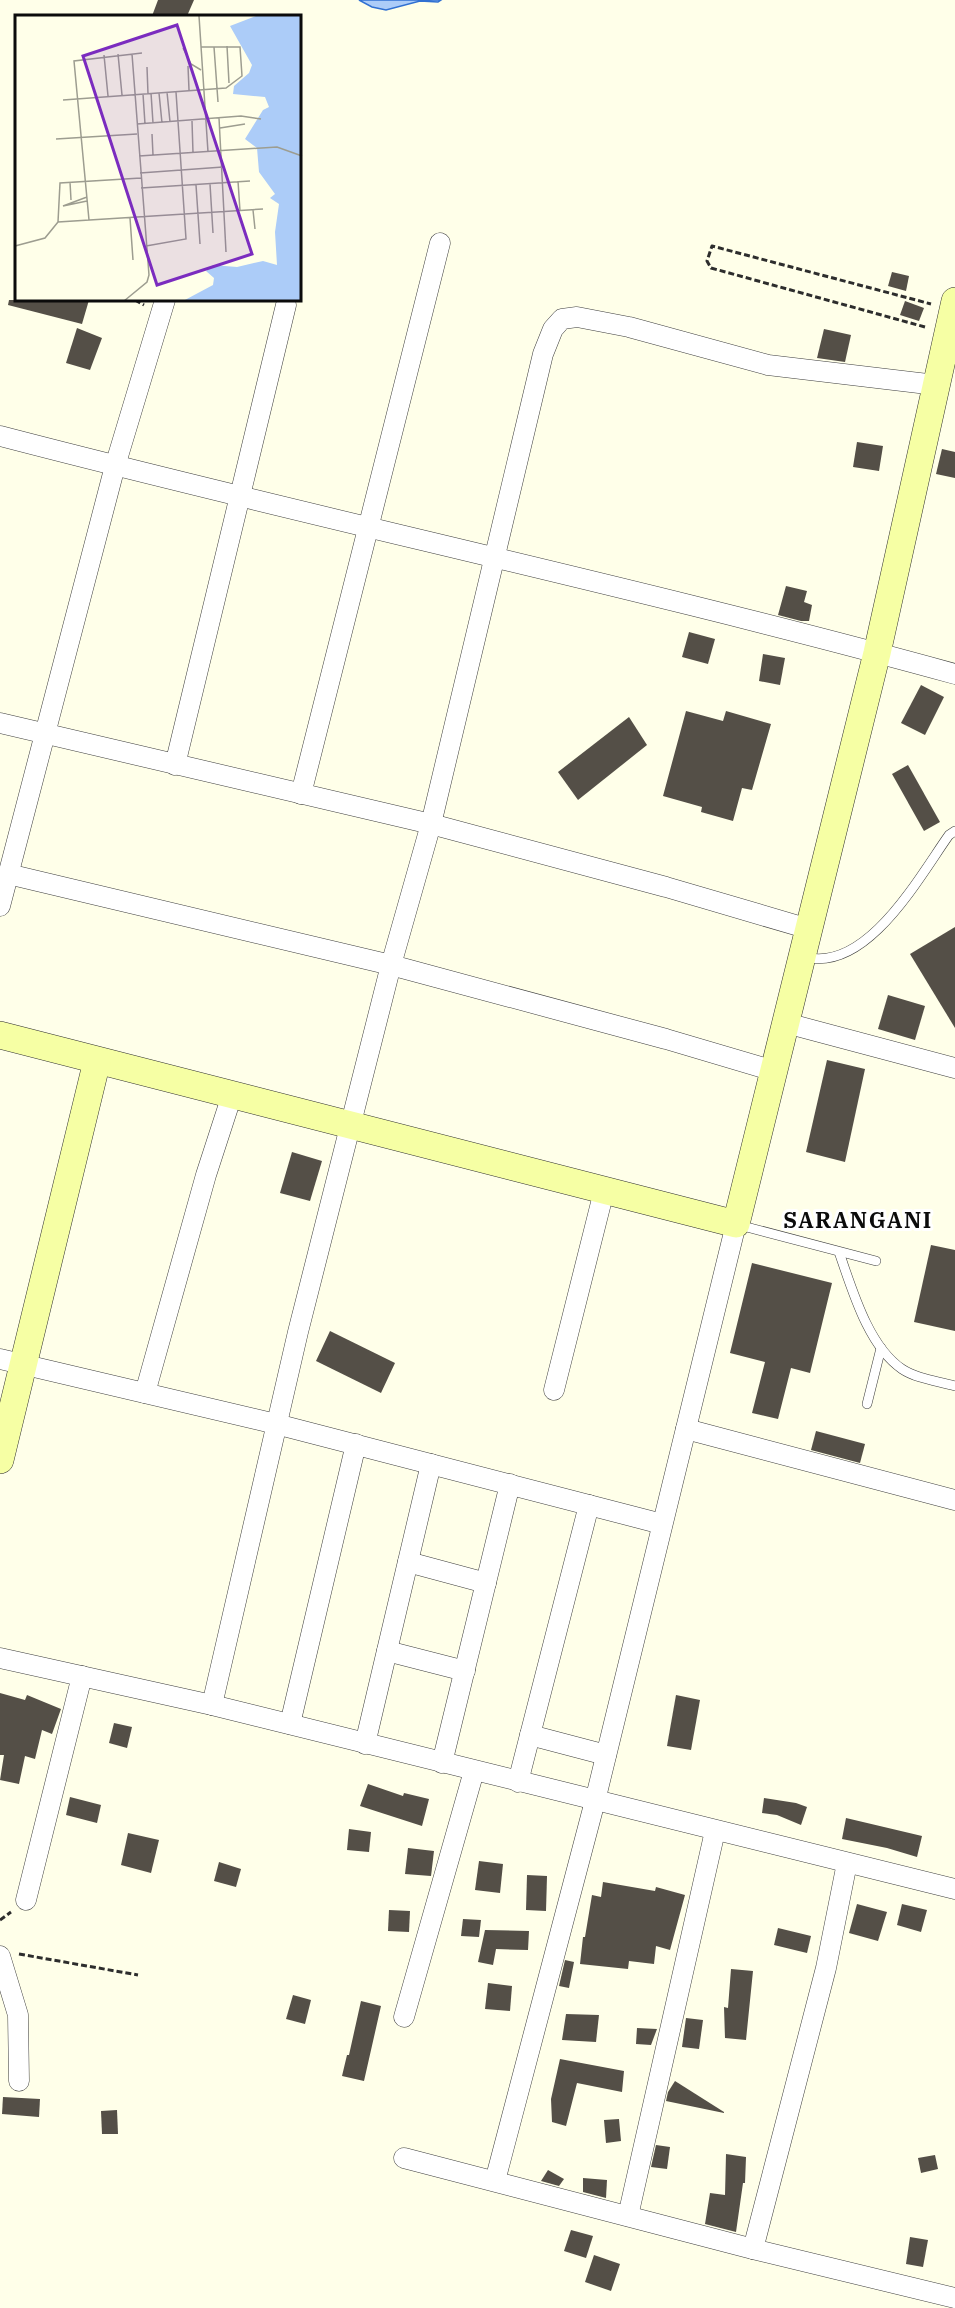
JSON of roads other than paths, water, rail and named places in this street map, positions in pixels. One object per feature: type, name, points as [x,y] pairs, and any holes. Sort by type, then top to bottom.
[{"type":"street","points":[[301,794],[440,243]]},
{"type":"street","points":[[0,906],[115,466],[164,302]]},
{"type":"street","points":[[175,765],[286,305]]},
{"type":"street","points":[[495,2181],[595,1802],[877,653],[952,315]]},
{"type":"street","points":[[212,1705],[276,1424],[392,965],[431,824],[543,354],[554,329],[562,320],[577,316],[629,327],[723,354],[768,364],[936,385]]},
{"type":"street","points":[[0,436],[115,466],[495,557],[955,674]]},
{"type":"street","points":[[0,723],[431,824],[655,884],[809,929]]},
{"type":"street","points":[[8,874],[392,965],[656,1036],[774,1071]]},
{"type":"street","points":[[786,1023],[955,1068]]},
{"type":"street","points":[[0,1035],[736,1224]]},
{"type":"street","points":[[0,1460],[11,1362],[98,1060]]},
{"type":"street","points":[[145,1393],[206,1175],[232,1095]]},
{"type":"street","points":[[554,1390],[604,1191]]},
{"type":"street","points":[[11,1362],[276,1424],[662,1524]]},
{"type":"street","points":[[686,1429],[955,1500]]},
{"type":"street","points":[[290,1724],[356,1444]]},
{"type":"street","points":[[365,1744],[431,1464]]},
{"type":"street","points":[[442,1763],[510,1484]]},
{"type":"street","points":[[518,1782],[589,1504]]},
{"type":"street","points":[[408,1562],[486,1582]]},
{"type":"street","points":[[387,1651],[465,1671]]},
{"type":"street","points":[[0,1658],[212,1705],[595,1802],[955,1889]]},
{"type":"street","points":[[26,1900],[82,1676]]},
{"type":"street","points":[[530,1736],[606,1755]]},
{"type":"street","points":[[404,2017],[474,1771]]},
{"type":"street","points":[[628,2216],[715,1831]]},
{"type":"street","points":[[753,2248],[826,1968],[847,1863]]},
{"type":"street","points":[[6,1954],[18,2015],[19,2081]]},
{"type":"street","points":[[404,2158],[955,2298]]},
{"type":"lane","points":[[802,956],[823,960],[835,957],[852,950],[884,924],[949,835],[955,831]]},
{"type":"lane","points":[[736,1224],[876,1261]]},
{"type":"lane","points":[[839,1251],[861,1311],[881,1348],[901,1368],[911,1374],[955,1386]]},
{"type":"lane","points":[[867,1404],[881,1348]]},
{"type":"water","points":[[359,0],[441,0],[438,2],[420,1],[386,10],[372,7]]},
{"type":"district","name":"SARANGANI","points":[[858,1219]]}]
